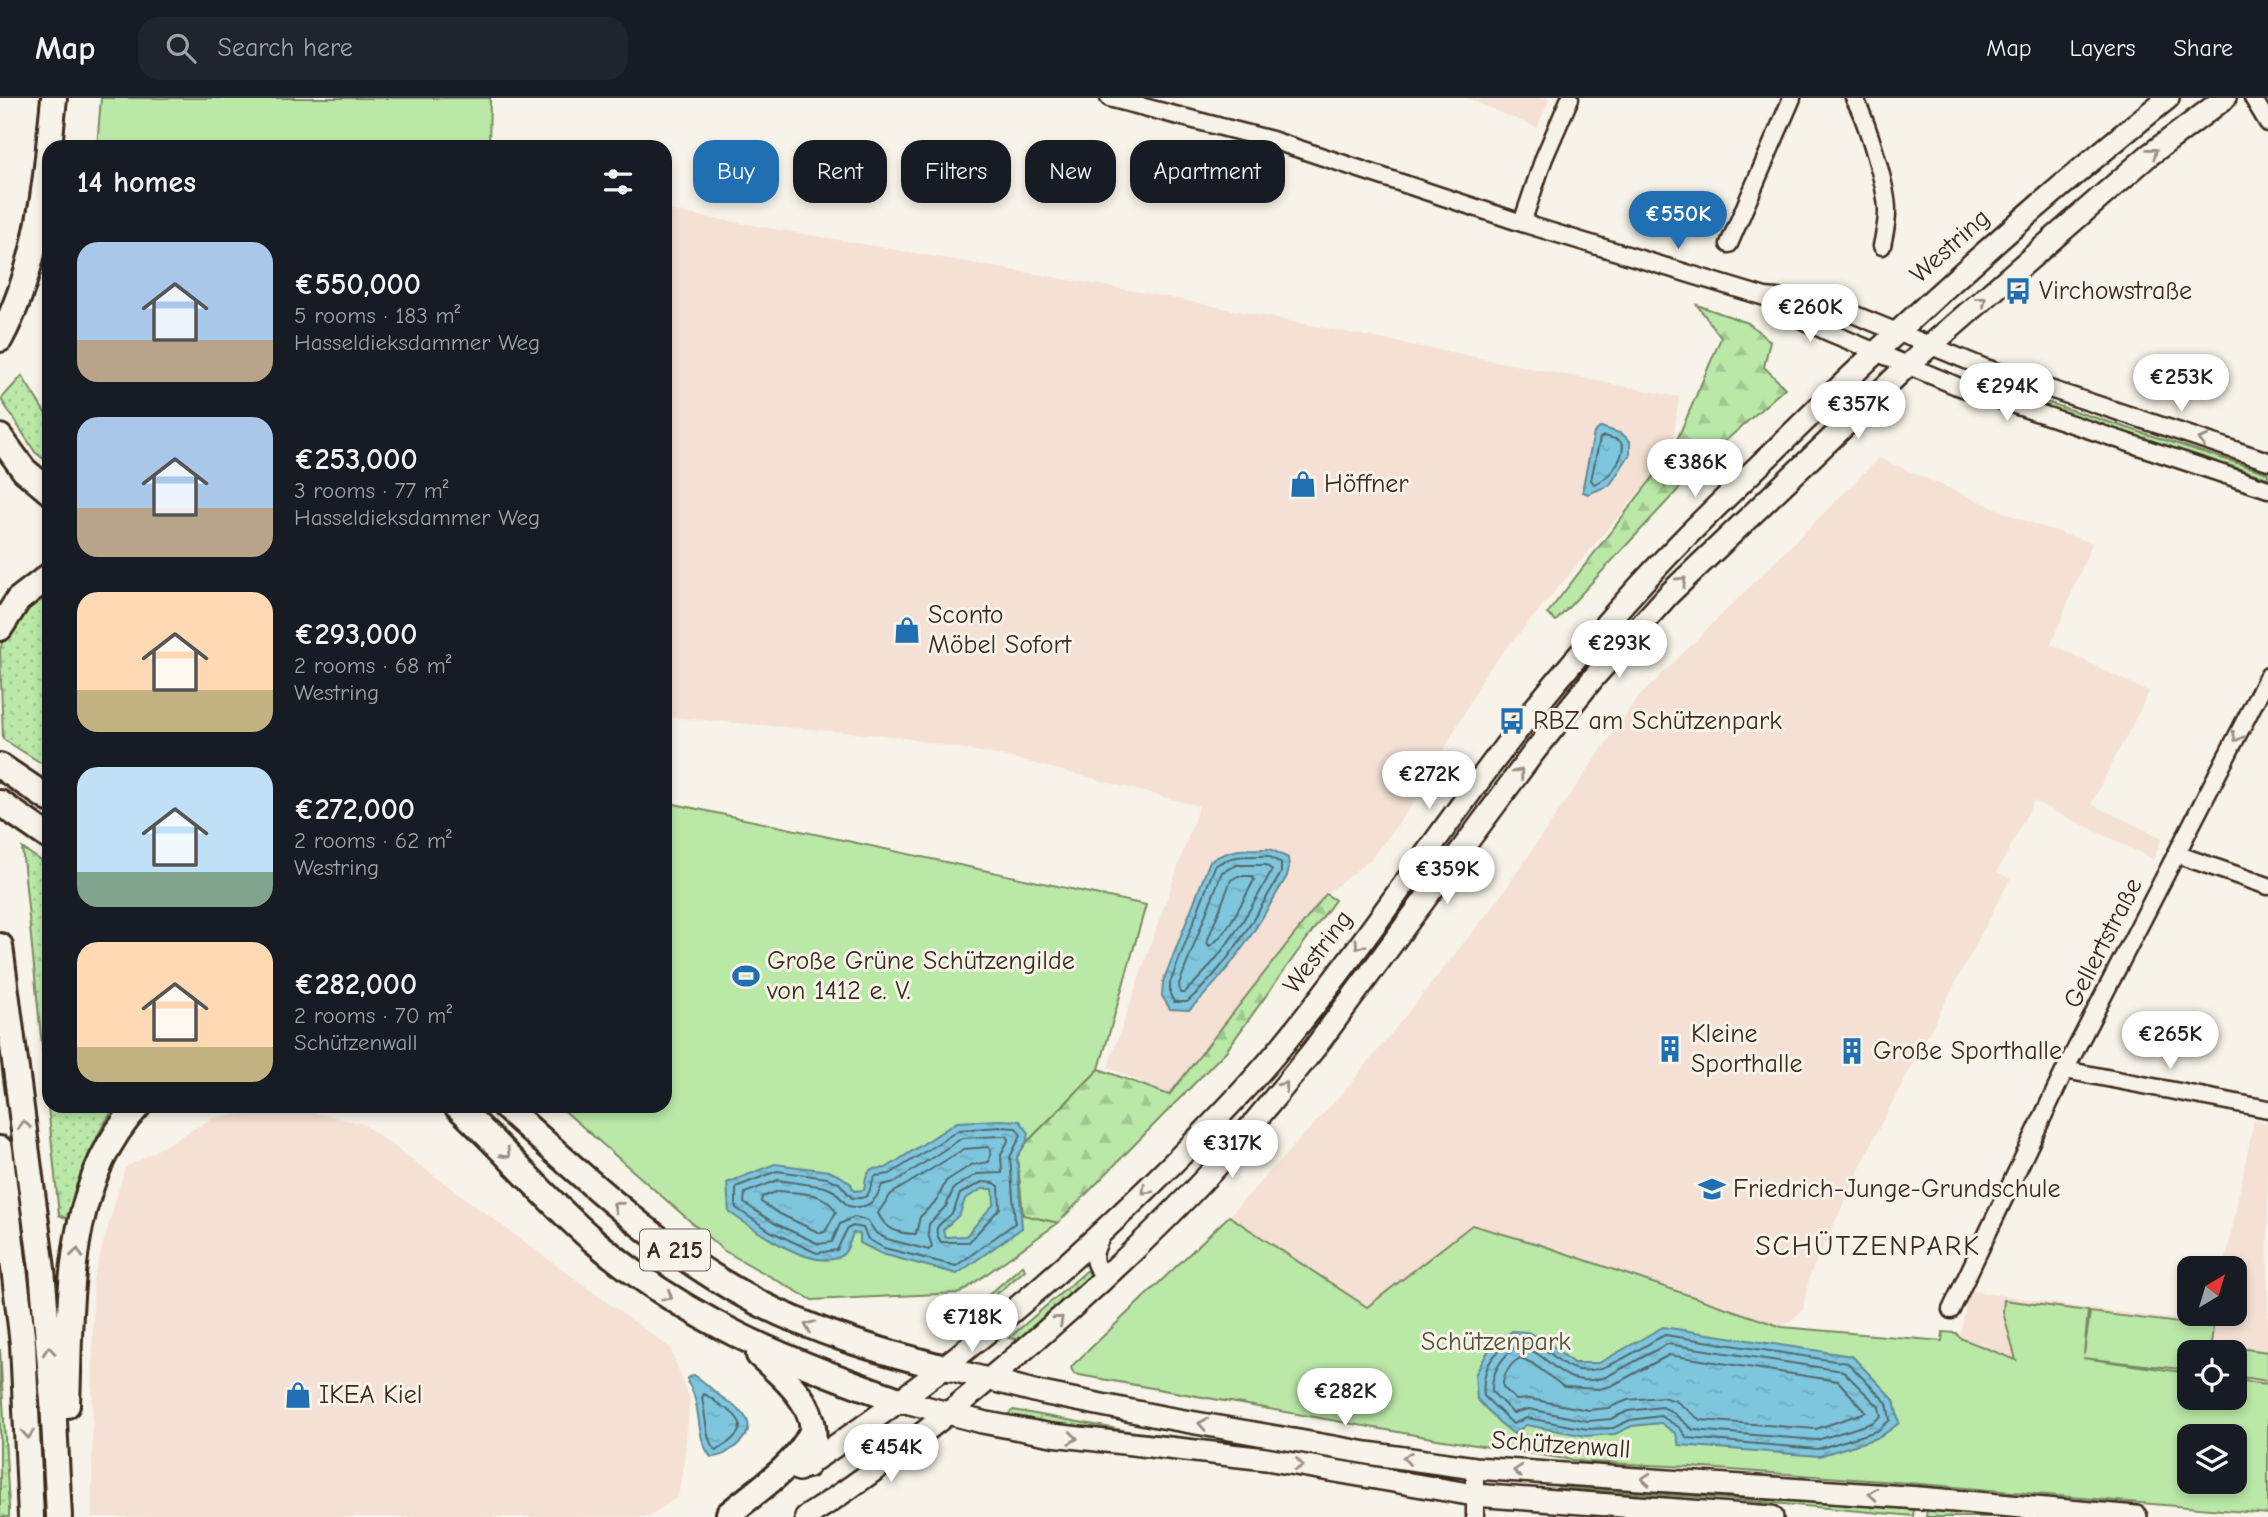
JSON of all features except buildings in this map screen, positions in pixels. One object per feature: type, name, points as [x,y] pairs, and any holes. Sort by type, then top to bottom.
[{"type":"highway","points":[[50,140],[54,98]]},
{"type":"highway","points":[[1,337],[19,295],[32,251],[42,190]]},
{"type":"highway","points":[[0,437],[24,470],[42,485]]},
{"type":"highway","points":[[0,628],[18,600],[42,581]]},
{"type":"highway","points":[[0,765],[42,780]]},
{"type":"highway","points":[[0,765],[42,794]]},
{"type":"highway","points":[[0,803],[42,831]]},
{"type":"highway","points":[[0,946],[42,1269],[60,1517]]},
{"type":"highway","points":[[60,1517],[72,1306],[81,1222],[103,1152],[131,1113]]},
{"type":"highway","points":[[464,1113],[595,1242],[659,1291],[743,1340],[791,1361],[902,1401]]},
{"type":"highway","name":"A 215","points":[[512,1113],[589,1183],[686,1258],[764,1305],[812,1327],[873,1349],[944,1368]]},
{"type":"highway","points":[[0,1149],[23,1344],[32,1517]]},
{"type":"highway","points":[[0,1195],[13,1244]]},
{"type":"highway","points":[[743,1340],[800,1393],[808,1410],[812,1430],[812,1451],[807,1465]]},
{"type":"highway","points":[[727,1516],[782,1468],[800,1449],[812,1430]]},
{"type":"main road","name":"Westring","points":[[727,1516],[902,1401],[998,1325],[1103,1232],[1198,1139],[1279,1049],[1347,962],[1465,797],[1574,660],[1676,547],[1875,352],[2046,197],[2168,98]]},
{"type":"main road","name":"Westring","points":[[806,1517],[911,1444],[949,1414],[1119,1265],[1216,1167],[1278,1095],[1526,763],[1595,676],[1669,594],[1930,345],[2148,156],[2225,98]]},
{"type":"main road","name":"Schützenwall","points":[[944,1368],[1162,1417],[1367,1453],[1475,1468],[1920,1498],[2136,1517]]},
{"type":"main road","points":[[902,1401],[949,1414],[1052,1435],[1266,1460],[1474,1495],[1772,1517]]},
{"type":"street","points":[[1109,98],[1272,141],[1522,223],[1765,297],[1831,306],[2082,401],[2268,461]]},
{"type":"street","points":[[1522,223],[1544,158],[1570,98]]},
{"type":"street","points":[[1729,244],[1792,98]]},
{"type":"street","points":[[1854,98],[1871,141],[1886,203],[1882,246]]},
{"type":"street","points":[[2253,98],[2268,123]]},
{"type":"street","points":[[1765,297],[1798,318],[1907,366],[1991,398],[2268,489]]},
{"type":"street","name":"Gellertstraße","points":[[1951,1310],[2064,1070],[2268,676]]},
{"type":"street","points":[[2176,854],[2268,886]]},
{"type":"street","points":[[2064,1070],[2268,1109]]},
{"type":"street","points":[[1103,1232],[1094,1251],[1094,1262],[1102,1272],[1119,1265]]},
{"type":"street","points":[[1475,1468],[1475,1517]]},
{"type":"shaded area","points":[[1467,98],[1550,98],[1537,128]]},
{"type":"shaded area","points":[[672,211],[1151,294],[1679,397],[1671,454],[1485,674],[1417,799],[1371,859],[1326,894],[1169,1095],[1108,1067],[1199,806],[1009,757],[892,736],[672,718]]},
{"type":"shaded area","points":[[1879,458],[2025,521],[2092,543],[2051,644],[2149,692],[2091,804],[2162,838],[2153,859],[2034,801],[1997,872],[2010,879],[1876,1134],[1809,1277],[1803,1310],[1782,1327],[1538,1244],[1472,1225],[1367,1307],[1229,1216],[1349,1086],[1492,908],[1636,700]]},
{"type":"shaded area","points":[[251,1113],[316,1113],[363,1124],[670,1348],[690,1399],[678,1496],[649,1517],[92,1517],[93,1280],[125,1168],[215,1117]]},
{"type":"shaded area","points":[[2254,1120],[2268,1123],[2268,1384],[2247,1381],[2247,1340],[2177,1340],[2177,1371],[2083,1358],[2017,1360],[1960,1338],[1968,1290],[2177,1319],[2177,1326],[2247,1326],[2247,1256],[2227,1256]]},
{"type":"green space","points":[[101,98],[490,98],[489,140],[98,140]]},
{"type":"green space","points":[[1697,305],[1748,323],[1770,341],[1764,367],[1785,388],[1713,452],[1556,621],[1547,614],[1671,454],[1721,338]]},
{"type":"green space","points":[[22,376],[42,408],[42,458],[35,452],[1,399]]},
{"type":"green space","points":[[1968,377],[2268,473],[2268,478],[1964,381]]},
{"type":"green space","points":[[42,591],[42,764],[3,739],[0,650],[6,629]]},
{"type":"green space","points":[[672,803],[1146,905],[1099,1069],[1026,1143],[1017,1157],[1023,1215],[1058,1223],[960,1293],[812,1300],[723,1250],[567,1113],[672,1113]]},
{"type":"green space","points":[[22,848],[42,861],[42,1046]]},
{"type":"green space","points":[[1326,894],[1335,900],[1226,1051],[1058,1223],[1023,1215],[1017,1157],[1026,1143],[1099,1069],[1169,1095]]},
{"type":"green space","points":[[49,1113],[111,1113],[94,1144],[70,1220],[59,1215]]},
{"type":"green space","name":"Schützenpark","points":[[1229,1216],[1367,1307],[1472,1225],[1538,1244],[1782,1327],[1942,1341],[1943,1332],[1956,1333],[1960,1338],[2016,1360],[2003,1312],[2004,1300],[2088,1311],[2084,1354],[2090,1312],[2177,1323],[2177,1326],[2213,1327],[2212,1340],[2177,1340],[2177,1369],[2083,1358],[2177,1371],[2177,1410],[2247,1410],[2247,1381],[2268,1384],[2268,1514],[1908,1483],[1586,1462],[1437,1439],[1074,1374],[1071,1368]]},
{"type":"green space","points":[[1023,1265],[1025,1270],[977,1311],[975,1307]]},
{"type":"green space","points":[[1090,1268],[1096,1277],[1022,1340],[1009,1338]]},
{"type":"green space","points":[[0,1349],[9,1507],[9,1517],[0,1517]]},
{"type":"green space","points":[[2247,1349],[2268,1352],[2268,1381],[2247,1378]]},
{"type":"green space","points":[[1013,1410],[1128,1431],[1335,1455],[1335,1459],[1023,1421],[1006,1416]]},
{"type":"green space","points":[[1555,1483],[1914,1508],[1913,1516],[1728,1499],[1559,1488]]},
{"type":"green space","points":[[1927,1509],[1938,1510],[2009,1517],[1926,1517]]},
{"type":"water","points":[[1601,427],[1622,434],[1630,441],[1630,454],[1610,485],[1588,494],[1583,492],[1583,486],[1594,433]]},
{"type":"water","points":[[1270,849],[1288,858],[1289,867],[1287,876],[1266,912],[1231,964],[1204,995],[1189,1010],[1170,1009],[1162,996],[1163,982],[1210,861],[1232,851]]},
{"type":"water","points":[[1020,1121],[1029,1133],[1017,1157],[1022,1228],[957,1274],[882,1254],[860,1243],[860,1234],[853,1233],[841,1256],[829,1260],[815,1259],[783,1246],[729,1212],[727,1183],[775,1164],[829,1171],[851,1184],[854,1191],[864,1190],[866,1177],[871,1169],[886,1168],[957,1122]],"holes":[[[982,1189],[993,1189],[994,1204],[966,1236],[945,1237],[943,1230],[960,1214],[965,1199]]]},
{"type":"water","points":[[1663,1327],[1852,1356],[1894,1400],[1899,1423],[1880,1437],[1819,1456],[1679,1445],[1676,1434],[1661,1423],[1632,1426],[1615,1434],[1586,1436],[1526,1425],[1514,1434],[1477,1399],[1475,1375],[1490,1348],[1512,1331],[1527,1332],[1546,1340],[1573,1363],[1599,1363]]},
{"type":"water","points":[[694,1375],[741,1412],[748,1423],[744,1438],[718,1457],[711,1457],[702,1440],[696,1401],[688,1383],[688,1378]]},
{"type":"place","name":"Virchowstraße","points":[[2018,291]]},
{"type":"place","name":"Höffner","points":[[1303,484]]},
{"type":"place","name":"Sconto Möbel Sofort","points":[[907,630]]},
{"type":"place","name":"RBZ am Schützenpark","points":[[1512,721]]},
{"type":"place","name":"Große Grüne Schützengilde von 1412 e. V.","points":[[746,976]]},
{"type":"place","name":"Kleine Sporthalle","points":[[1670,1049]]},
{"type":"place","name":"Große Sporthalle","points":[[1852,1051]]},
{"type":"place","name":"Friedrich-Junge-Grundschule","points":[[1712,1189]]},
{"type":"place","name":"IKEA Kiel","points":[[298,1395]]},
{"type":"district","name":"SCHÜTZENPARK","points":[[1868,1246]]}]
